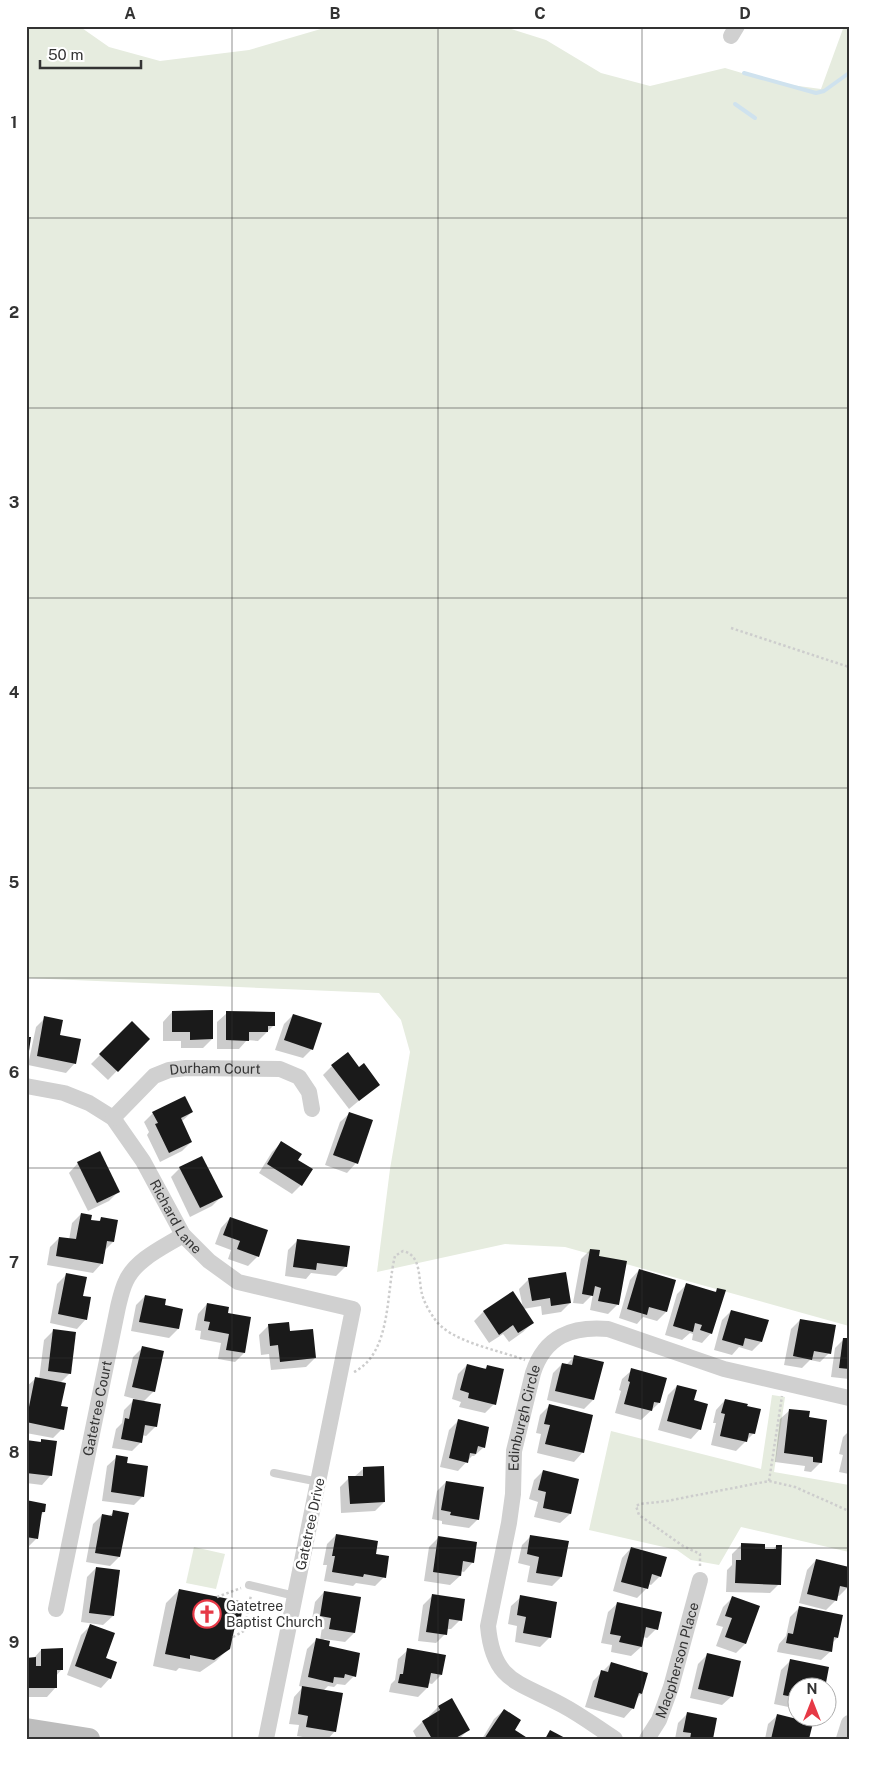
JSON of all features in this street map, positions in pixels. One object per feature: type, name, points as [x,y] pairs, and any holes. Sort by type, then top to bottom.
[{"type":"street","name":"Durham Court","points":[[113,1118],[154,1076],[169,1070],[186,1068],[280,1069],[300,1077],[308,1092],[312,1109]]},
{"type":"street","name":"Richard Lane","points":[[26,1086],[64,1093],[89,1103],[113,1118],[144,1161],[183,1235],[209,1262],[238,1282],[353,1309]]},
{"type":"street","name":"Gatetree Court","points":[[56,1609],[125,1283],[129,1275],[142,1262],[183,1235]]},
{"type":"street","name":"Gatetree Drive","points":[[266,1739],[353,1309]]},
{"type":"street","name":"Edinburgh Circle","points":[[615,1739],[562,1705],[515,1682],[504,1673],[491,1651],[488,1626],[509,1522],[513,1494],[514,1451],[536,1364],[545,1349],[562,1336],[576,1330],[591,1328],[608,1330],[724,1368],[849,1398]]},
{"type":"street","name":"Macpherson Place","points":[[647,1739],[659,1720],[671,1687],[700,1580]]},
{"type":"street","points":[[844,1739],[849,1723]]},
{"type":"street","points":[[26,1729],[87,1739]]},
{"type":"lane","points":[[274,1473],[319,1482]]},
{"type":"lane","points":[[251,1586],[295,1596]]},
{"type":"path","points":[[731,628],[849,666]]},
{"type":"path","points":[[339,1380],[357,1371],[372,1358],[385,1319],[395,1256],[403,1251],[407,1252],[415,1260],[422,1294],[433,1317],[440,1326],[450,1333],[469,1341],[536,1364]]},
{"type":"path","points":[[769,1481],[784,1382]]},
{"type":"path","points":[[700,1580],[700,1554],[683,1546],[638,1515],[636,1506],[769,1481],[795,1487],[849,1511]]},
{"type":"path","points":[[217,1597],[251,1586],[244,1631],[233,1638]]},
{"type":"shaded area","points":[[26,26],[79,26],[109,47],[160,61],[249,50],[331,26],[502,26],[546,40],[601,73],[650,86],[725,68],[776,83],[821,89],[844,26],[849,26],[849,1326],[565,1247],[505,1244],[377,1272],[390,1169],[410,1052],[401,1020],[379,993],[26,978]]},
{"type":"shaded area","points":[[772,1395],[785,1397],[774,1472],[849,1485],[849,1552],[741,1527],[719,1565],[691,1560],[677,1550],[589,1530],[611,1431],[761,1469]]},
{"type":"shaded area","points":[[194,1547],[225,1554],[216,1589],[186,1583]]},
{"type":"building","points":[[213,1010],[213,1039],[190,1040],[190,1032],[172,1032],[172,1011]]},
{"type":"building","points":[[226,1011],[275,1012],[275,1026],[268,1026],[268,1032],[249,1032],[249,1041],[226,1040]]},
{"type":"building","points":[[293,1014],[322,1023],[313,1050],[284,1040]]},
{"type":"building","points":[[44,1016],[63,1020],[60,1035],[81,1039],[76,1064],[37,1056]]},
{"type":"building","points":[[132,1021],[150,1039],[118,1072],[99,1054]]},
{"type":"building","points":[[26,1037],[31,1037],[29,1051],[26,1050]]},
{"type":"building","points":[[348,1052],[359,1067],[364,1063],[380,1085],[359,1101],[331,1065]]},
{"type":"building","points":[[185,1096],[193,1112],[181,1118],[192,1142],[169,1153],[155,1124],[158,1123],[152,1112]]},
{"type":"building","points":[[349,1112],[373,1120],[358,1164],[333,1155]]},
{"type":"building","points":[[281,1141],[302,1154],[298,1160],[313,1169],[302,1186],[267,1164]]},
{"type":"building","points":[[100,1151],[120,1192],[97,1203],[77,1162]]},
{"type":"building","points":[[202,1156],[223,1197],[200,1208],[179,1167]]},
{"type":"building","points":[[81,1213],[92,1215],[91,1220],[100,1221],[101,1217],[118,1220],[114,1242],[107,1241],[103,1264],[56,1256],[59,1237],[76,1239]]},
{"type":"building","points":[[230,1217],[268,1230],[259,1257],[237,1249],[240,1241],[223,1235]]},
{"type":"building","points":[[297,1239],[350,1246],[347,1267],[317,1263],[316,1270],[293,1267]]},
{"type":"building","points":[[590,1249],[600,1250],[599,1256],[627,1261],[619,1305],[598,1301],[601,1288],[595,1286],[593,1296],[582,1294]]},
{"type":"building","points":[[639,1269],[676,1280],[667,1312],[649,1307],[647,1315],[627,1309]]},
{"type":"building","points":[[566,1272],[571,1303],[551,1306],[550,1298],[532,1301],[528,1278]]},
{"type":"building","points":[[66,1273],[87,1277],[83,1296],[91,1297],[87,1320],[58,1314]]},
{"type":"building","points":[[686,1283],[716,1292],[717,1288],[726,1290],[712,1334],[700,1330],[702,1325],[695,1323],[693,1332],[673,1326]]},
{"type":"building","points":[[513,1291],[534,1323],[518,1333],[513,1325],[499,1335],[483,1311]]},
{"type":"building","points":[[145,1295],[166,1299],[165,1305],[183,1309],[179,1329],[139,1322]]},
{"type":"building","points":[[207,1303],[229,1307],[228,1313],[251,1317],[245,1353],[226,1350],[229,1334],[208,1330],[210,1322],[204,1321]]},
{"type":"building","points":[[731,1310],[769,1320],[762,1342],[745,1338],[743,1346],[722,1340]]},
{"type":"building","points":[[800,1319],[836,1325],[831,1354],[814,1351],[812,1360],[793,1356]]},
{"type":"building","points":[[289,1322],[290,1331],[313,1329],[316,1358],[280,1362],[278,1345],[270,1346],[268,1324]]},
{"type":"building","points":[[53,1329],[76,1332],[71,1374],[48,1371]]},
{"type":"building","points":[[843,1338],[849,1338],[849,1369],[839,1368]]},
{"type":"building","points":[[142,1346],[164,1351],[155,1392],[132,1387]]},
{"type":"building","points":[[574,1355],[604,1362],[594,1400],[555,1391],[562,1363],[572,1365]]},
{"type":"building","points":[[467,1364],[486,1369],[487,1365],[504,1369],[496,1405],[468,1398],[469,1393],[460,1390]]},
{"type":"building","points":[[631,1368],[667,1378],[660,1403],[654,1402],[652,1411],[624,1404],[630,1382],[628,1381]]},
{"type":"building","points":[[35,1377],[66,1383],[61,1406],[68,1407],[64,1430],[26,1422]]},
{"type":"building","points":[[677,1385],[697,1390],[694,1400],[708,1404],[701,1430],[667,1421]]},
{"type":"building","points":[[133,1399],[161,1404],[157,1427],[145,1425],[142,1443],[121,1439],[125,1418],[129,1419]]},
{"type":"building","points":[[725,1399],[761,1409],[755,1434],[749,1433],[747,1442],[720,1436],[725,1414],[721,1413]]},
{"type":"building","points":[[549,1404],[593,1415],[584,1453],[545,1444],[550,1425],[544,1424]]},
{"type":"building","points":[[789,1409],[810,1411],[809,1417],[827,1420],[822,1463],[813,1462],[813,1457],[784,1453]]},
{"type":"building","points":[[458,1419],[489,1427],[485,1448],[478,1446],[476,1454],[470,1453],[468,1463],[449,1458]]},
{"type":"building","points":[[41,1439],[57,1441],[52,1476],[26,1473],[26,1440],[41,1442]]},
{"type":"building","points":[[116,1455],[128,1457],[127,1463],[148,1466],[144,1497],[111,1492]]},
{"type":"building","points":[[384,1466],[385,1502],[350,1504],[348,1476],[363,1476],[363,1467]]},
{"type":"building","points":[[543,1470],[579,1479],[571,1514],[543,1508],[546,1492],[538,1490]]},
{"type":"building","points":[[446,1481],[484,1487],[479,1520],[450,1515],[451,1512],[441,1510]]},
{"type":"building","points":[[26,1500],[46,1504],[45,1512],[42,1512],[38,1539],[26,1537]]},
{"type":"building","points":[[113,1510],[129,1513],[120,1557],[95,1553],[102,1514],[112,1516]]},
{"type":"building","points":[[336,1534],[378,1541],[376,1554],[389,1556],[386,1578],[364,1574],[363,1577],[332,1572],[335,1556],[332,1556]]},
{"type":"building","points":[[530,1535],[569,1541],[562,1577],[536,1573],[539,1557],[527,1554]]},
{"type":"building","points":[[438,1536],[477,1542],[474,1563],[463,1561],[461,1576],[433,1572]]},
{"type":"building","points":[[741,1543],[765,1544],[765,1549],[776,1549],[776,1545],[782,1545],[781,1585],[735,1583],[736,1560],[741,1560]]},
{"type":"building","points":[[631,1547],[667,1557],[661,1577],[652,1574],[648,1589],[621,1582]]},
{"type":"building","points":[[816,1559],[849,1567],[849,1588],[840,1586],[837,1601],[807,1594]]},
{"type":"building","points":[[96,1567],[120,1570],[114,1616],[89,1613]]},
{"type":"building","name":"Gatetree Baptist Church","points":[[179,1589],[244,1602],[239,1627],[235,1626],[230,1649],[214,1660],[190,1655],[190,1659],[165,1654]]},
{"type":"building","points":[[324,1591],[361,1597],[355,1633],[329,1629],[331,1618],[320,1616]]},
{"type":"building","points":[[432,1594],[465,1599],[462,1621],[449,1619],[447,1635],[426,1632]]},
{"type":"building","points":[[520,1595],[557,1602],[551,1638],[523,1633],[526,1617],[517,1615]]},
{"type":"building","points":[[732,1596],[760,1606],[746,1644],[725,1637],[732,1618],[725,1616]]},
{"type":"building","points":[[617,1602],[662,1612],[658,1630],[646,1627],[642,1647],[619,1642],[621,1636],[610,1634]]},
{"type":"building","points":[[799,1606],[843,1615],[838,1638],[834,1637],[832,1652],[786,1643],[788,1633],[793,1634]]},
{"type":"building","points":[[90,1624],[115,1633],[106,1658],[117,1662],[111,1679],[75,1666]]},
{"type":"building","points":[[316,1638],[330,1641],[329,1646],[360,1653],[356,1677],[345,1674],[344,1678],[334,1677],[333,1683],[308,1677]]},
{"type":"building","points":[[63,1648],[63,1670],[57,1670],[57,1688],[26,1688],[26,1658],[36,1657],[36,1666],[41,1666],[41,1649]]},
{"type":"building","points":[[407,1648],[446,1655],[442,1675],[431,1673],[428,1688],[398,1683],[400,1674],[403,1674]]},
{"type":"building","points":[[707,1653],[741,1661],[733,1697],[698,1689]]},
{"type":"building","points":[[790,1659],[829,1667],[827,1678],[788,1678],[788,1696],[783,1695]]},
{"type":"building","points":[[611,1662],[648,1673],[642,1694],[639,1693],[634,1709],[594,1697],[601,1670],[608,1672]]},
{"type":"building","points":[[302,1686],[343,1693],[336,1732],[306,1727],[308,1716],[298,1714]]},
{"type":"building","points":[[452,1698],[470,1730],[454,1739],[432,1739],[422,1721],[440,1710],[438,1706]]},
{"type":"building","points":[[504,1709],[521,1720],[515,1730],[529,1739],[484,1739]]},
{"type":"building","points":[[687,1712],[717,1718],[713,1739],[690,1739],[691,1733],[683,1732]]},
{"type":"building","points":[[777,1714],[788,1717],[788,1728],[812,1728],[809,1739],[771,1739]]},
{"type":"building","points":[[550,1730],[567,1739],[545,1739]]},
{"type":"waterway","points":[[744,73],[816,93],[824,91],[849,73]]},
{"type":"waterway","points":[[735,104],[755,118]]},
{"type":"place","name":"Gatetree Baptist Church","points":[[207,1614]]}]
